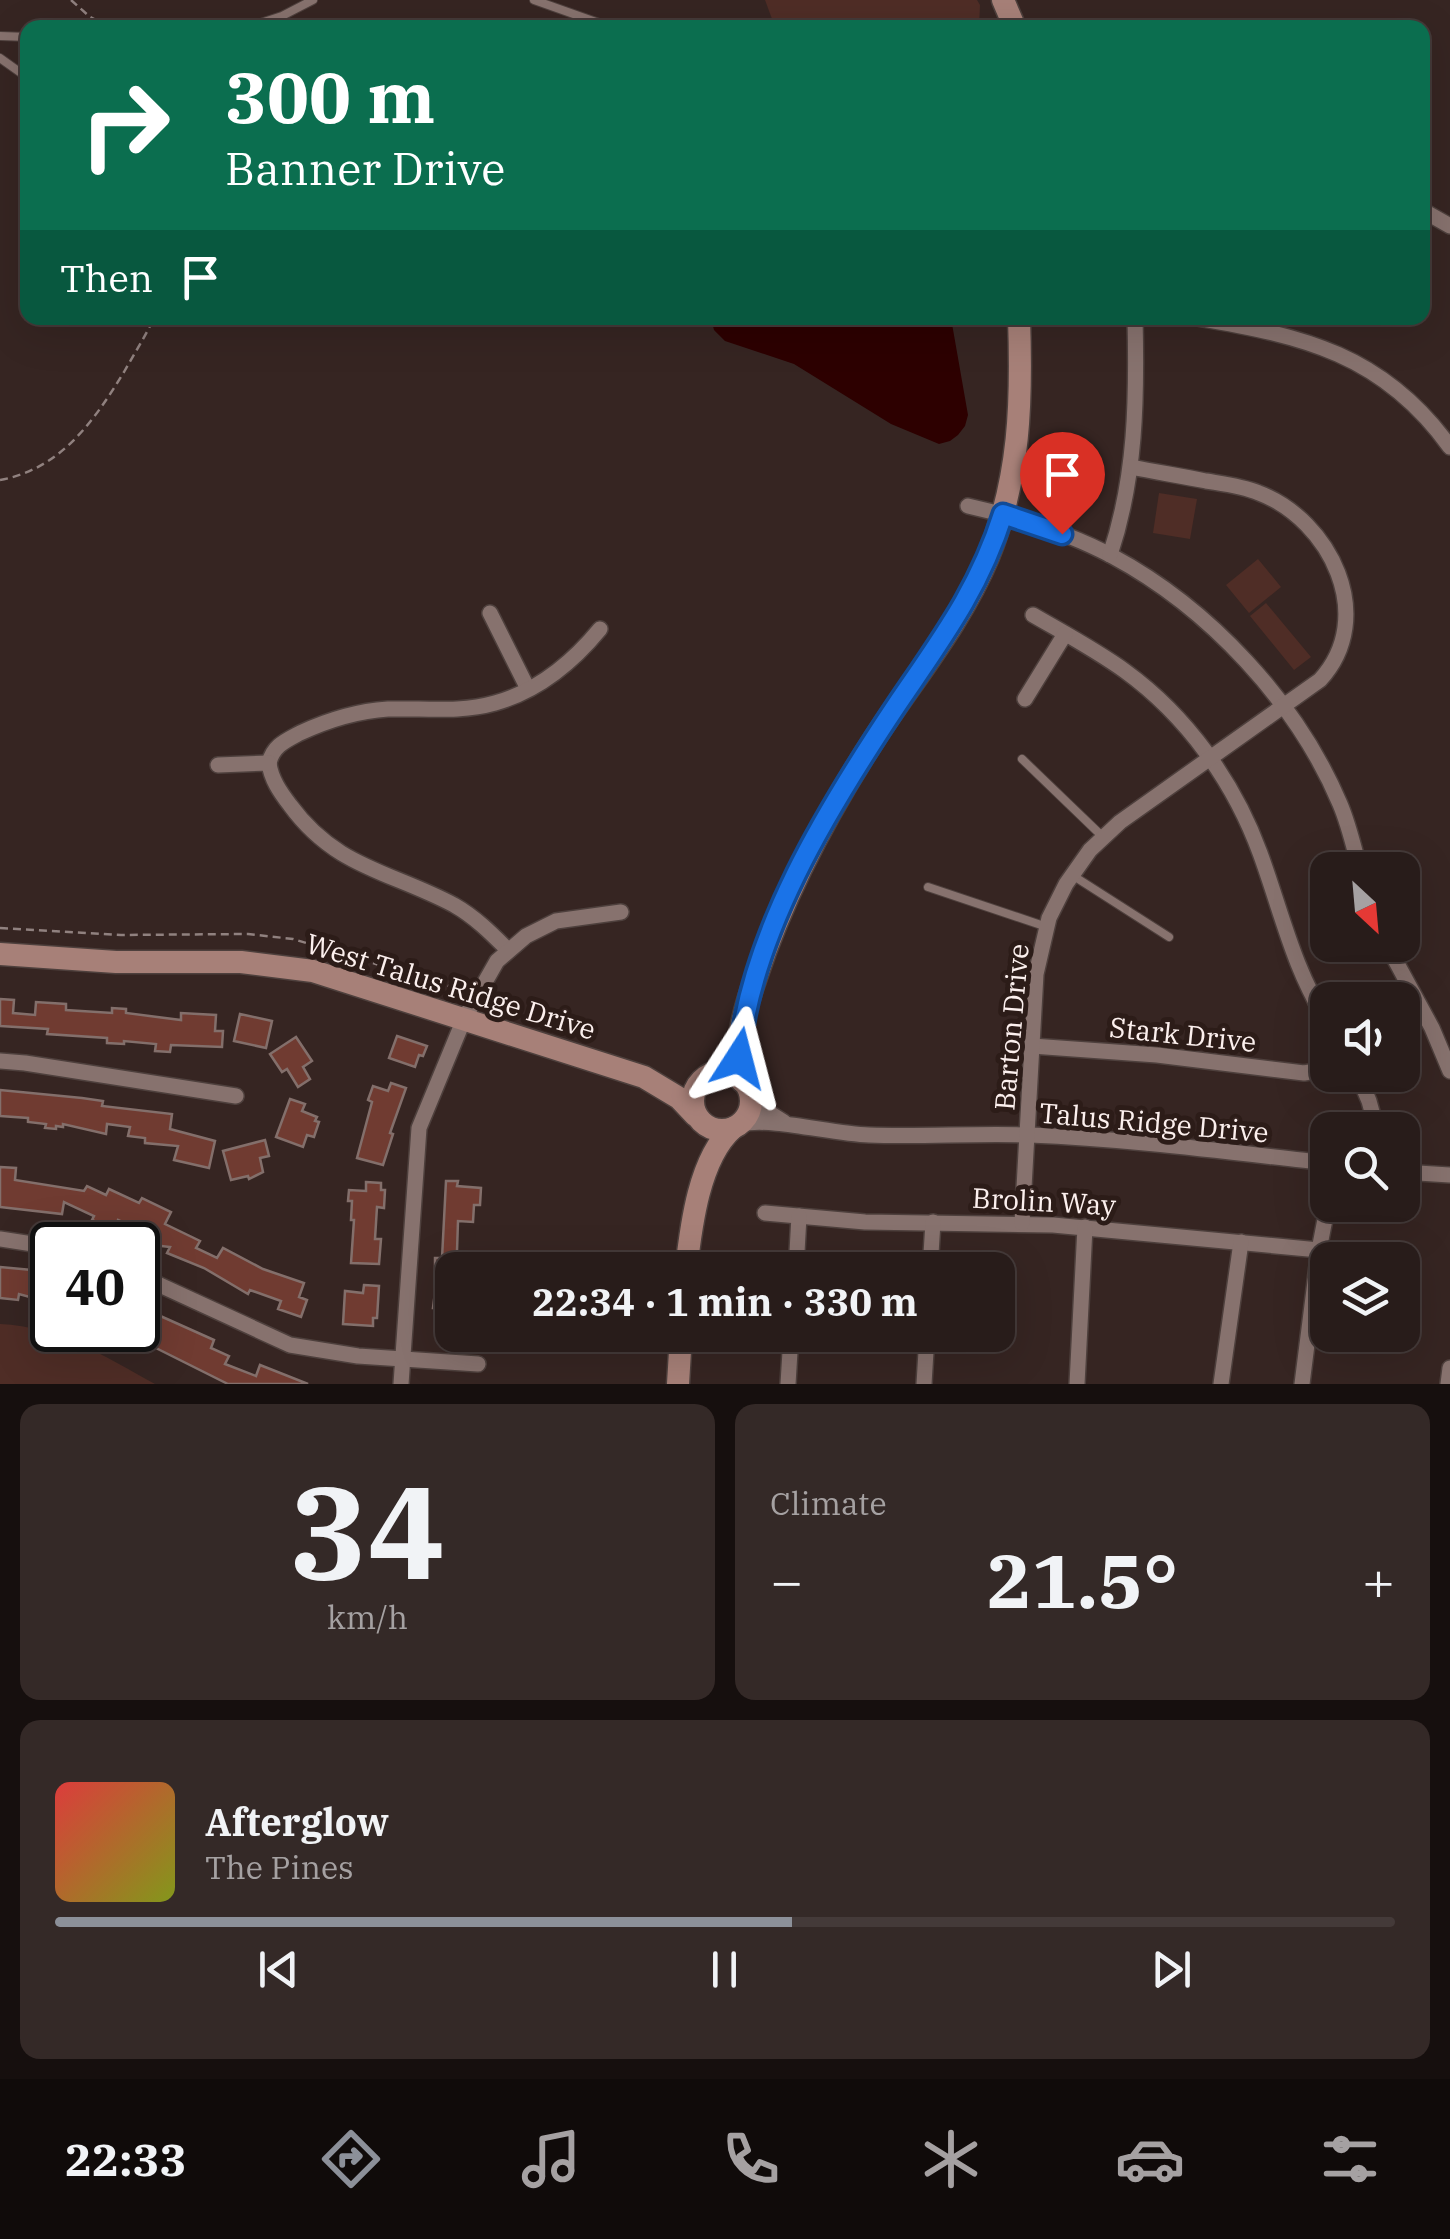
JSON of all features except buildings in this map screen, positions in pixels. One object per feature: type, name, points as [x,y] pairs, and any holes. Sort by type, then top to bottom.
[{"type":"street","points":[[689,1252],[702,1180],[704,1139],[693,1108],[694,1093],[725,1060],[742,1024],[763,955],[812,842],[875,738],[964,605],[987,559],[1003,514],[1015,460],[1020,418],[1020,325]]},
{"type":"street","points":[[1110,554],[1131,467],[1136,412],[1135,325]]},
{"type":"street","points":[[1236,325],[1286,334],[1354,361],[1402,395],[1450,447]]},
{"type":"street","name":"Barton Drive","points":[[1022,1223],[1036,974],[1057,900],[1103,837],[1312,686],[1336,658],[1343,638],[1346,609],[1343,586],[1334,564],[1319,538],[1286,507],[1260,493],[1131,467]]},
{"type":"street","points":[[968,506],[1048,528],[1110,554],[1201,618],[1284,706],[1341,806],[1355,852]]},
{"type":"street","points":[[490,613],[528,689]]},
{"type":"street","points":[[1034,616],[1142,683],[1178,718],[1210,758],[1252,834],[1296,960],[1310,988]]},
{"type":"street","points":[[508,950],[464,910],[332,849],[312,832],[271,776],[272,752],[282,742],[337,718],[388,709],[466,709],[528,689],[562,668],[600,629]]},
{"type":"street","points":[[1025,699],[1066,634]]},
{"type":"street","points":[[218,765],[269,763]]},
{"type":"street","points":[[401,1384],[419,1128],[464,1019],[492,968],[534,931],[556,922],[620,912]]},
{"type":"street","name":"West Talus Ridge Drive","points":[[0,954],[98,962],[240,962],[287,966],[340,978],[644,1077],[682,1083],[708,1077]]},
{"type":"street","points":[[1397,962],[1450,1071]]},
{"type":"street","points":[[702,1180],[717,1147],[750,1108],[739,1058],[742,1024]]},
{"type":"street","name":"Stark Drive","points":[[1032,1046],[1310,1072]]},
{"type":"street","points":[[0,1061],[236,1096]]},
{"type":"street","points":[[708,1077],[726,1072],[746,1088]]},
{"type":"street","name":"West Talus Ridge Drive","points":[[644,1077],[679,1098],[697,1118]]},
{"type":"street","name":"Talus Ridge Drive","points":[[746,1088],[771,1114],[797,1127]]},
{"type":"street","points":[[697,1118],[719,1131],[736,1126]]},
{"type":"street","name":"Talus Ridge Drive","points":[[736,1126],[757,1122],[868,1135],[1026,1135],[1160,1144],[1310,1161]]},
{"type":"street","points":[[1420,1173],[1450,1175]]},
{"type":"street","name":"Brolin Way","points":[[765,1213],[886,1222],[1085,1227],[1310,1249]]},
{"type":"street","points":[[797,1252],[799,1216]]},
{"type":"street","points":[[931,1252],[933,1222]]},
{"type":"street","points":[[1077,1384],[1085,1227]]},
{"type":"street","points":[[0,1240],[30,1244]]},
{"type":"street","points":[[1221,1384],[1241,1242]]},
{"type":"street","points":[[160,1285],[290,1345],[358,1356],[478,1364]]},
{"type":"street","points":[[1302,1384],[1310,1321]]},
{"type":"street","points":[[678,1384],[679,1352]]},
{"type":"street","points":[[788,1384],[790,1352]]},
{"type":"street","points":[[924,1384],[926,1352]]},
{"type":"street","points":[[1448,1384],[1450,1368]]},
{"type":"lane","points":[[270,20],[313,0]]},
{"type":"lane","points":[[534,0],[590,20]]},
{"type":"lane","points":[[1022,759],[1103,837]]},
{"type":"lane","points":[[1072,875],[1169,937]]},
{"type":"lane","points":[[928,887],[1047,927]]},
{"type":"path","points":[[71,0],[96,20]]},
{"type":"path","points":[[0,480],[36,469],[79,436],[108,398],[150,325]]},
{"type":"shaded area","points":[[765,0],[977,0],[980,5],[979,20],[772,20]]},
{"type":"shaded area","points":[[713,325],[952,325],[968,415],[965,426],[950,441],[939,444],[891,424],[794,364],[725,341]]},
{"type":"shaded area","points":[[1159,493],[1197,499],[1190,539],[1153,533]]},
{"type":"shaded area","points":[[1258,559],[1281,587],[1249,613],[1226,585]]},
{"type":"shaded area","points":[[1266,603],[1311,657],[1294,670],[1250,616]]},
{"type":"shaded area","points":[[0,1324],[30,1328],[30,1352],[95,1352],[155,1384],[0,1384]]},
{"type":"route","points":[[739,1058],[751,990],[805,856],[875,738],[964,605],[987,559],[1003,514],[1062,534]]}]
